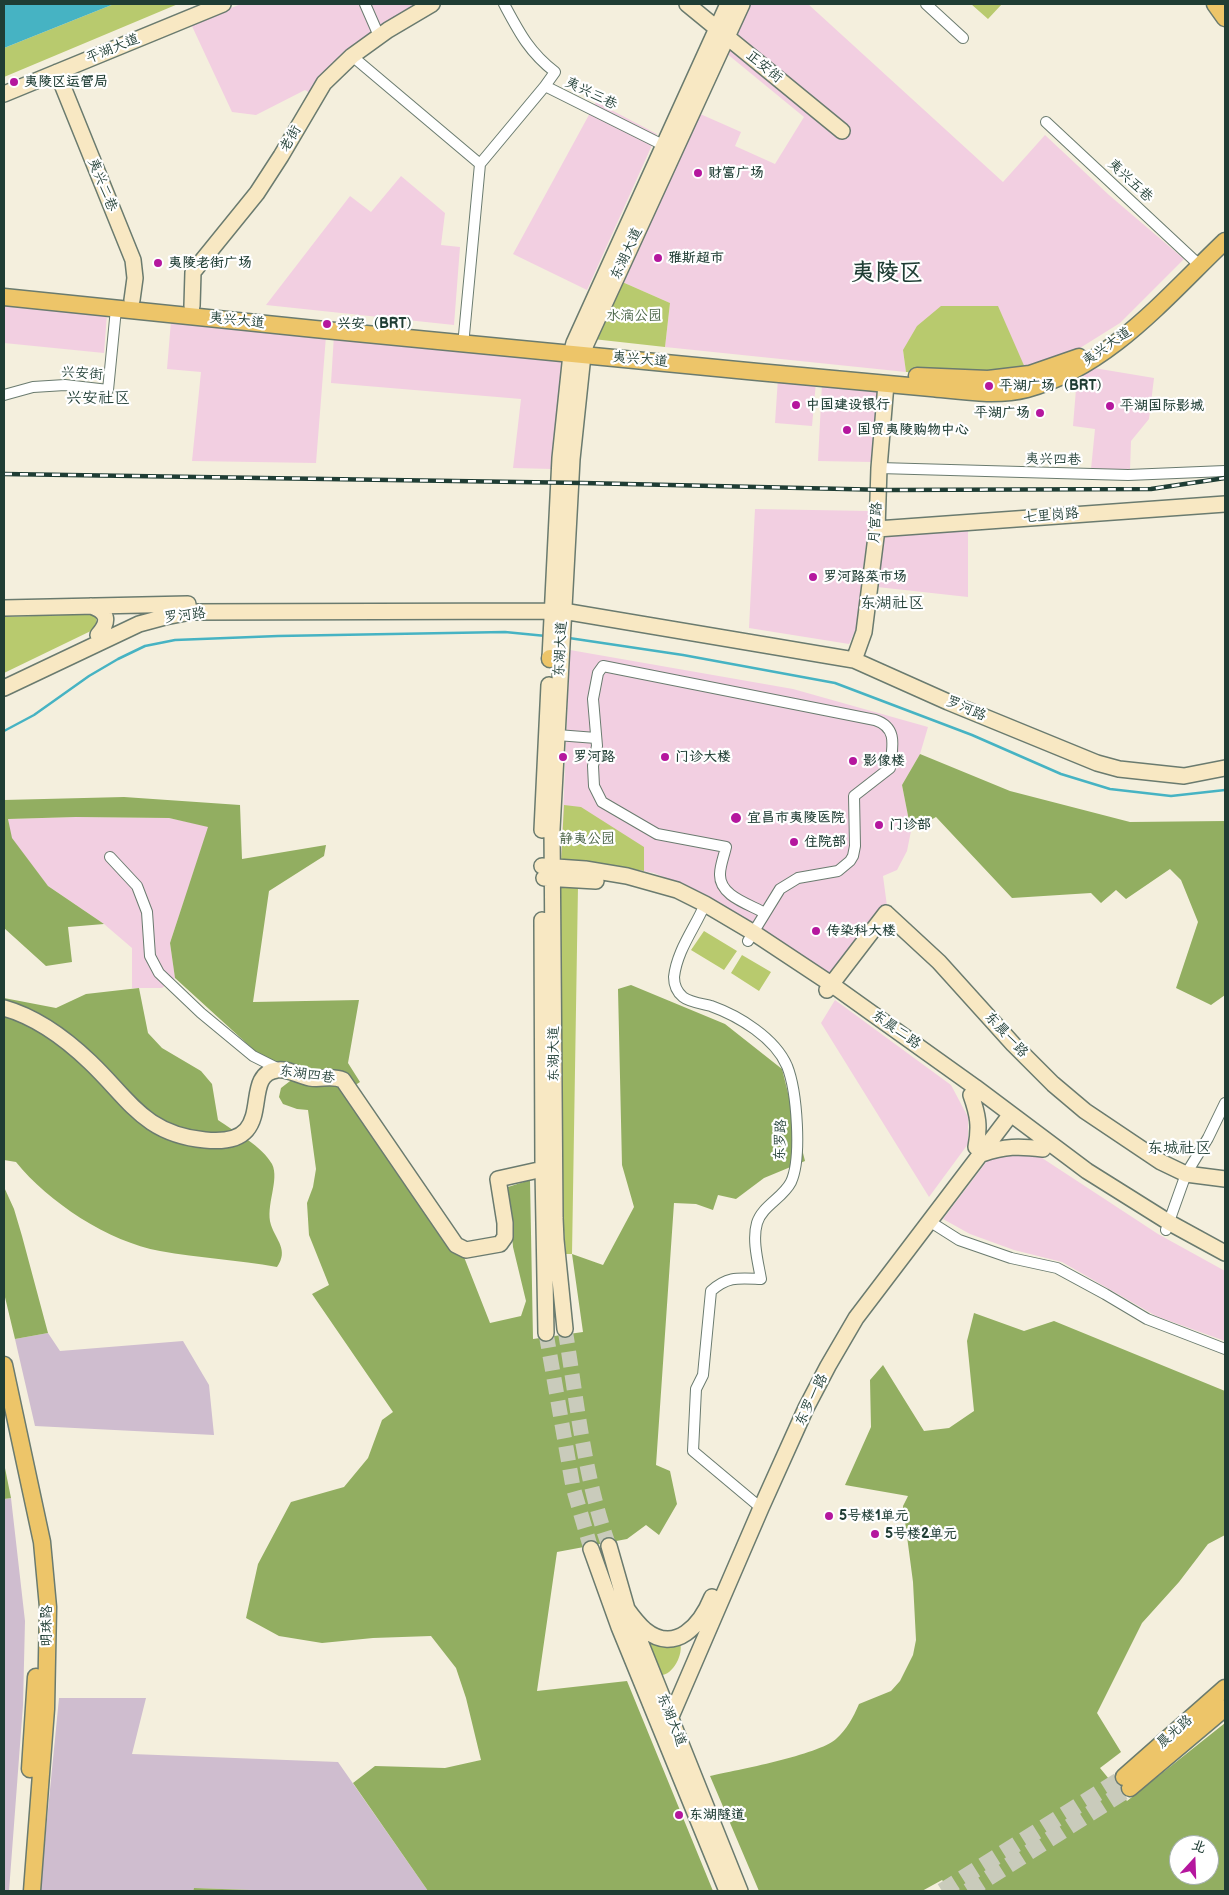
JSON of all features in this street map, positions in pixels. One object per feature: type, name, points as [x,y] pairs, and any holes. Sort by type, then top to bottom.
[{"type":"main road","name":"平湖大道","points":[[4,86],[202,4]]},
{"type":"main road","name":"平湖大道","points":[[4,94],[223,4]]},
{"type":"main road","name":"老街","points":[[192,306],[194,272],[257,193],[324,83],[352,56],[379,36],[432,4]]},
{"type":"main road","name":"正安街","points":[[687,4],[842,131]]},
{"type":"main road","name":"东湖大道","points":[[578,349],[722,32],[728,4]]},
{"type":"main road","name":"东湖大道","points":[[565,1329],[555,1226],[547,872],[543,803],[558,606],[560,458],[578,349],[663,145],[722,32],[742,4]]},
{"type":"main road","points":[[1215,4],[1225,18]]},
{"type":"main road","name":"夷兴二巷","points":[[57,72],[133,260],[135,278],[132,300]]},
{"type":"main road","name":"夷兴大道","points":[[4,297],[116,309],[897,376],[988,379],[1030,374],[1079,356],[1122,331],[1225,230]]},
{"type":"main road","name":"夷兴大道","points":[[4,286],[464,335],[886,384],[1002,393],[1027,389],[1055,378],[1083,365],[1126,336],[1225,241]]},
{"type":"main road","name":"月宫路","points":[[855,657],[864,632],[878,529],[886,384]]},
{"type":"main road","name":"七里岗路","points":[[878,529],[1225,504]]},
{"type":"main road","name":"罗河路","points":[[4,680],[136,616],[188,604]]},
{"type":"main road","name":"罗河路","points":[[4,608],[188,604],[558,606],[855,657],[1098,757],[1183,769],[1225,768]]},
{"type":"main road","points":[[91,606],[99,609],[106,619],[103,630],[98,635]]},
{"type":"main road","name":"罗河路","points":[[4,688],[139,624],[191,612],[558,606]]},
{"type":"main road","name":"东湖大道","points":[[546,1333],[543,1169],[547,872],[552,829],[557,735],[554,659]]},
{"type":"main road","name":"东晨二路","points":[[547,872],[627,885],[703,908],[829,987],[1005,1115],[1168,1227],[1225,1253]]},
{"type":"main road","name":"东晨一路","points":[[829,987],[886,913],[940,962],[1013,1044],[1053,1084],[1085,1111],[1161,1162],[1186,1174],[1225,1180]]},
{"type":"main road","name":"东晨二路","points":[[829,987],[970,1095],[1005,1115],[1043,1149],[1082,1177],[1225,1259]]},
{"type":"main road","name":"东湖四巷","points":[[4,1008],[34,1021],[61,1038],[91,1063],[127,1102],[148,1121],[165,1131],[194,1139],[235,1139],[242,1135],[252,1123],[257,1091],[263,1078],[269,1072],[279,1069],[313,1078],[329,1076],[343,1080],[456,1245],[466,1250],[500,1244],[505,1238],[505,1223],[498,1179],[543,1169]]},
{"type":"main road","points":[[970,1095],[977,1113],[979,1150],[1019,1146],[1043,1149]]},
{"type":"main road","name":"东罗一路","points":[[627,1609],[645,1630],[655,1636],[672,1640],[685,1635],[705,1613],[806,1408],[856,1318],[1005,1115]]},
{"type":"main road","name":"东罗一路","points":[[670,1719],[799,1405],[849,1314],[979,1150]]},
{"type":"main road","name":"明珠路","points":[[4,1366],[42,1542],[48,1607],[46,1708],[32,1891]]},
{"type":"main road","name":"明珠路","points":[[4,1405],[23,1496],[34,1563],[38,1634],[21,1891]]},
{"type":"main road","name":"东湖大道","points":[[609,1546],[627,1609],[740,1891]]},
{"type":"main road","name":"东湖大道","points":[[591,1548],[619,1627],[727,1891]]},
{"type":"main road","name":"晨光路","points":[[1225,1688],[1127,1782],[1225,1708]]},
{"type":"street","points":[[365,4],[379,36]]},
{"type":"street","points":[[504,4],[525,43],[537,57],[555,72],[545,86]]},
{"type":"street","points":[[926,4],[963,38]]},
{"type":"street","points":[[352,56],[480,164],[464,335]]},
{"type":"street","name":"夷兴三巷","points":[[480,164],[545,86],[663,145]]},
{"type":"street","name":"夷兴五巷","points":[[1046,122],[1195,261]]},
{"type":"street","name":"兴安街","points":[[4,395],[41,386],[108,390],[116,309]]},
{"type":"street","name":"夷兴四巷","points":[[880,468],[1128,476],[1225,471]]},
{"type":"street","points":[[751,937],[780,889],[789,882],[805,876],[829,874],[838,871],[850,861],[855,846],[854,796],[890,768],[892,739],[887,726],[875,720],[603,666],[598,673],[593,700],[597,746],[593,766],[594,786],[602,802],[657,834],[726,847],[720,874],[721,884],[727,892],[765,913]]},
{"type":"street","points":[[557,735],[596,738]]},
{"type":"street","points":[[110,857],[137,886],[147,912],[150,956],[159,972],[201,1012],[253,1056],[279,1069]]},
{"type":"street","name":"东罗路","points":[[703,908],[683,946],[674,977],[676,988],[684,998],[722,1010],[749,1025],[770,1043],[787,1066],[796,1106],[796,1160],[791,1182],[782,1195],[762,1214],[757,1223],[755,1237],[761,1279],[734,1277],[720,1282],[711,1291],[703,1375],[696,1389],[692,1451],[757,1505]]},
{"type":"street","points":[[1168,1227],[1186,1174],[1208,1138],[1225,1103]]},
{"type":"street","points":[[929,1221],[959,1240],[1012,1258],[1057,1268],[1147,1319],[1225,1349]]},
{"type":"shaded area","points":[[241,4],[361,4],[374,35],[313,95],[305,90],[256,115],[232,112],[191,24]]},
{"type":"shaded area","points":[[369,4],[428,4],[381,31]]},
{"type":"shaded area","points":[[749,4],[808,4],[1003,182],[1045,135],[1109,195],[1184,259],[1120,323],[1080,348],[1026,370],[903,350],[906,372],[665,347],[670,303],[620,281],[698,113],[741,132],[735,146],[775,164],[804,117],[726,53]]},
{"type":"shaded area","points":[[596,102],[657,134],[587,290],[513,254]]},
{"type":"shaded area","points":[[401,176],[445,213],[441,245],[460,247],[454,325],[266,305],[350,196],[371,212]]},
{"type":"shaded area","points":[[4,304],[107,314],[104,353],[4,343]]},
{"type":"shaded area","points":[[171,321],[326,336],[316,463],[192,461],[201,372],[167,369]]},
{"type":"shaded area","points":[[334,335],[563,358],[552,469],[513,468],[521,399],[331,383]]},
{"type":"shaded area","points":[[1094,368],[1154,378],[1149,419],[1131,441],[1130,471],[1091,469],[1095,429],[1073,426],[1077,377]]},
{"type":"shaded area","points":[[778,378],[816,382],[812,426],[775,423]]},
{"type":"shaded area","name":"国贸夷陵购物中心","points":[[822,383],[878,388],[872,462],[818,461]]},
{"type":"shaded area","name":"罗河路菜市场","points":[[755,509],[870,511],[856,629],[849,644],[749,628]]},
{"type":"shaded area","points":[[968,528],[968,597],[877,587],[884,534]]},
{"type":"shaded area","name":"宜昌市夷陵医院","points":[[570,650],[793,689],[928,727],[920,754],[902,785],[911,831],[907,851],[897,870],[883,876],[887,906],[828,975],[760,932],[735,912],[699,892],[654,873],[615,866],[561,861]]},
{"type":"shaded area","points":[[76,817],[169,818],[209,826],[170,943],[175,978],[162,988],[132,988],[132,948],[104,924],[48,886],[11,838],[8,819]]},
{"type":"shaded area","points":[[835,1000],[951,1085],[968,1117],[968,1144],[929,1197],[821,1023]]},
{"type":"shaded area","points":[[1036,1154],[1158,1234],[1225,1271],[1225,1341],[1156,1316],[1062,1262],[1014,1250],[970,1234],[943,1219],[990,1157]]},
{"type":"shaded area","points":[[48,1333],[60,1351],[183,1341],[209,1385],[214,1435],[35,1426],[15,1339]]},
{"type":"shaded area","points":[[11,1498],[25,1621],[23,1705],[9,1891],[4,1891],[4,1499]]},
{"type":"shaded area","points":[[59,1698],[146,1698],[132,1754],[338,1762],[428,1891],[279,1891],[194,1888],[193,1891],[40,1891]]},
{"type":"green space","points":[[114,4],[178,4],[4,77],[4,48]]},
{"type":"green space","points":[[971,4],[1002,4],[988,19]]},
{"type":"green space","name":"水滴公园","points":[[620,281],[670,303],[665,347],[593,339]]},
{"type":"green space","points":[[941,306],[998,306],[1026,370],[983,374],[906,372],[903,350],[917,326]]},
{"type":"green space","points":[[96,614],[97,628],[4,673],[4,617]]},
{"type":"green space","points":[[920,754],[1010,791],[1130,822],[1225,821],[1225,995],[1211,1005],[1176,988],[1198,922],[1181,880],[1170,869],[1126,899],[1116,890],[1101,903],[1091,893],[1012,898],[936,817],[911,831],[902,785]]},
{"type":"green space","points":[[124,797],[240,805],[242,859],[326,845],[324,856],[269,891],[253,1002],[359,1000],[348,1063],[360,1082],[343,1093],[454,1253],[464,1257],[490,1323],[521,1316],[526,1301],[513,1247],[508,1187],[530,1180],[533,1339],[583,1332],[572,1254],[603,1265],[634,1207],[622,1165],[618,989],[631,985],[725,1024],[782,1069],[805,1161],[764,1178],[736,1199],[718,1195],[713,1210],[696,1204],[674,1203],[656,1465],[670,1471],[677,1504],[659,1535],[646,1525],[627,1539],[557,1552],[537,1691],[627,1681],[713,1891],[428,1891],[353,1783],[375,1766],[445,1768],[481,1760],[466,1698],[456,1668],[431,1636],[373,1638],[322,1643],[279,1636],[246,1618],[258,1564],[291,1502],[344,1487],[368,1458],[382,1420],[393,1412],[312,1294],[329,1285],[309,1235],[307,1203],[313,1187],[316,1169],[308,1110],[297,1109],[283,1104],[279,1097],[281,1088],[294,1078],[280,1065],[255,1051],[175,978],[170,943],[208,827],[169,818],[76,817],[8,819],[12,838],[48,886],[104,924],[68,927],[72,962],[46,966],[4,928],[4,800]]},
{"type":"green space","name":"静夷公园","points":[[564,805],[581,807],[644,847],[644,871],[561,861]]},
{"type":"green space","points":[[560,886],[578,886],[572,1254],[566,1254],[561,1194]]},
{"type":"green space","points":[[704,931],[737,951],[724,970],[691,950]]},
{"type":"green space","points":[[742,955],[771,972],[759,991],[731,973]]},
{"type":"green space","points":[[139,988],[148,1033],[162,1048],[201,1071],[212,1084],[218,1120],[255,1145],[268,1157],[272,1164],[274,1178],[270,1218],[271,1225],[282,1250],[277,1267],[160,1251],[120,1239],[81,1218],[62,1205],[45,1192],[16,1162],[4,1160],[4,998],[56,1008],[86,994]]},
{"type":"green space","points":[[4,1187],[14,1209],[48,1333],[15,1339],[4,1293]]},
{"type":"green space","points":[[974,1313],[1024,1331],[1054,1321],[1225,1391],[1225,1535],[1208,1544],[1179,1582],[1142,1623],[1097,1713],[1121,1752],[1100,1768],[1127,1801],[1225,1723],[1225,1891],[952,1891],[942,1880],[922,1891],[759,1891],[710,1776],[795,1756],[827,1745],[843,1731],[852,1719],[859,1704],[891,1691],[900,1681],[913,1655],[916,1640],[913,1582],[903,1506],[908,1496],[845,1485],[871,1427],[870,1380],[883,1365],[924,1431],[949,1428],[974,1411],[967,1341]]},
{"type":"green space","points":[[4,1463],[11,1498],[4,1499]]},
{"type":"green space","points":[[649,1642],[664,1647],[680,1643],[681,1648],[676,1664],[668,1673],[658,1675],[645,1644]]},
{"type":"green space","points":[[194,1888],[279,1891],[193,1891]]},
{"type":"water","points":[[4,4],[114,4],[4,48]]},
{"type":"waterway","points":[[4,731],[34,715],[89,676],[118,659],[145,646],[175,640],[278,636],[505,632],[546,636]]},
{"type":"waterway","points":[[569,638],[683,655],[835,683],[972,735],[1061,774],[1110,789],[1171,796],[1225,790]]},
{"type":"tunnel","points":[[565,1329],[587,1466],[600,1520],[609,1546]]},
{"type":"tunnel","points":[[546,1333],[573,1487],[591,1549]]},
{"type":"tunnel","points":[[942,1891],[1124,1777]]},
{"type":"tunnel","points":[[968,1891],[1130,1788]]},
{"type":"railway","points":[[4,474],[888,490],[1151,489],[1225,478]]},
{"type":"place","name":"夷陵区运管局","points":[[14,82]]},
{"type":"place","name":"财富广场","points":[[698,173]]},
{"type":"place","name":"雅斯超市","points":[[658,258]]},
{"type":"place","name":"夷陵老街广场","points":[[158,263]]},
{"type":"place","name":"兴安（BRT）","points":[[327,324]]},
{"type":"place","name":"平湖广场（BRT）","points":[[989,386]]},
{"type":"place","name":"中国建设银行","points":[[796,405]]},
{"type":"place","name":"平湖国际影城","points":[[1110,406]]},
{"type":"place","name":"平湖广场","points":[[1040,413]]},
{"type":"place","name":"国贸夷陵购物中心","points":[[847,430]]},
{"type":"place","name":"罗河路菜市场","points":[[813,577]]},
{"type":"place","name":"罗河路","points":[[563,757]]},
{"type":"place","name":"门诊大楼","points":[[665,757]]},
{"type":"place","name":"影像楼","points":[[853,761]]},
{"type":"place","name":"宜昌市夷陵医院","points":[[736,818]]},
{"type":"place","name":"门诊部","points":[[879,825]]},
{"type":"place","name":"住院部","points":[[794,842]]},
{"type":"place","name":"传染科大楼","points":[[816,931]]},
{"type":"place","name":"5号楼1单元","points":[[829,1516]]},
{"type":"place","name":"5号楼2单元","points":[[875,1534]]},
{"type":"place","name":"东湖隧道","points":[[679,1815]]},
{"type":"district","name":"夷陵区","points":[[887,274]]},
{"type":"district","name":"兴安社区","points":[[98,399]]},
{"type":"district","name":"东湖社区","points":[[892,604]]},
{"type":"district","name":"东城社区","points":[[1179,1149]]}]
